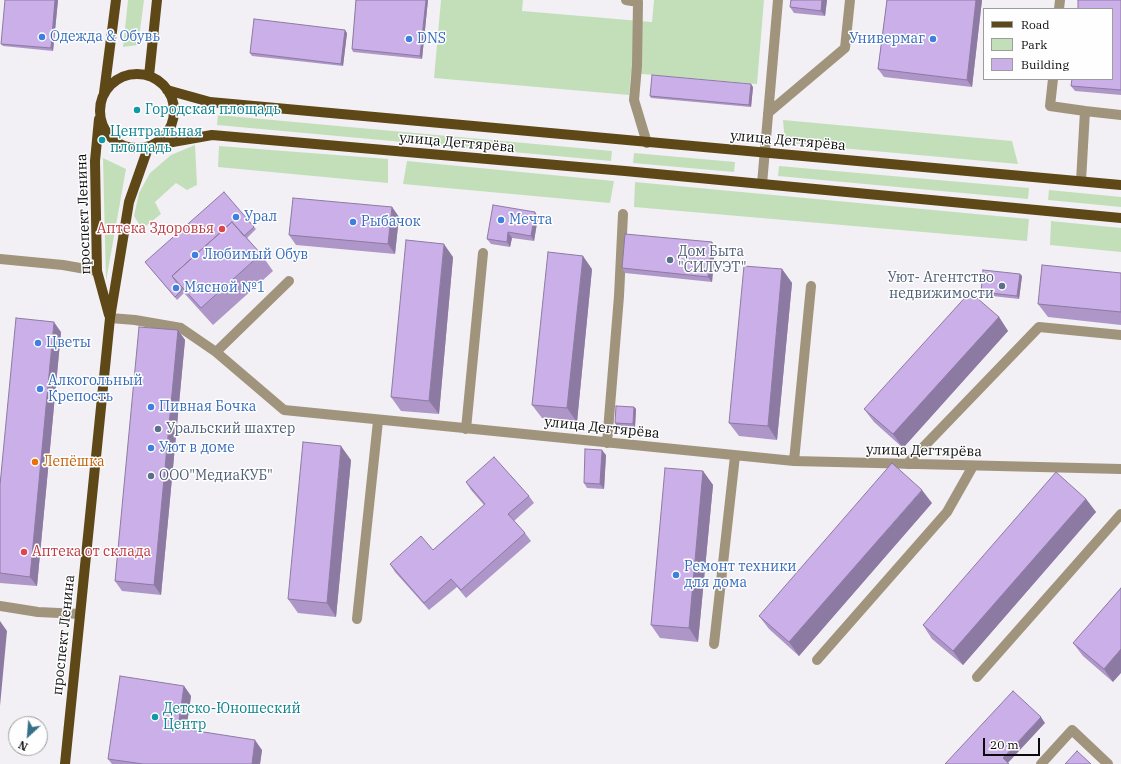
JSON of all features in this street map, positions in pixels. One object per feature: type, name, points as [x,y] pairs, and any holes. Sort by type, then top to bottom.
[{"type":"main road","points":[[104,94],[111,84],[120,78],[132,74],[149,76],[162,84],[172,100],[173,119],[165,135],[149,147],[135,149],[127,147],[112,139],[102,125],[99,109],[104,94],[116,0]]},
{"type":"main road","points":[[149,76],[157,0]]},
{"type":"main road","name":"улица Дегтярёва","points":[[167,90],[210,102],[1121,185]]},
{"type":"main road","name":"проспект Ленина","points":[[99,109],[95,161],[97,271],[110,318]]},
{"type":"main road","name":"улица Дегтярёва","points":[[149,147],[212,136],[762,184],[1121,218]]},
{"type":"main road","name":"проспект Ленина","points":[[65,764],[110,318],[129,202],[149,147]]},
{"type":"lane","points":[[626,0],[638,2],[637,66],[634,100],[647,143]]},
{"type":"lane","points":[[762,184],[778,0]]},
{"type":"lane","points":[[768,113],[845,48],[850,0]]},
{"type":"lane","points":[[1052,80],[1050,106],[1121,115]]},
{"type":"lane","points":[[1081,181],[1085,111]]},
{"type":"lane","points":[[607,443],[619,296],[623,214]]},
{"type":"lane","points":[[466,429],[483,253]]},
{"type":"lane","points":[[0,259],[63,265],[97,271]]},
{"type":"lane","points":[[216,352],[289,281]]},
{"type":"lane","points":[[794,461],[811,286]]},
{"type":"lane","name":"улица Дегтярёва","points":[[110,318],[135,320],[181,328],[216,352],[284,410],[378,421],[794,461],[1121,470]]},
{"type":"lane","points":[[907,464],[1039,327],[1121,335]]},
{"type":"lane","points":[[357,619],[378,421]]},
{"type":"lane","points":[[714,644],[734,456]]},
{"type":"lane","points":[[817,660],[947,512],[973,466]]},
{"type":"lane","points":[[977,677],[1121,514]]},
{"type":"lane","points":[[0,606],[38,612],[80,614]]},
{"type":"lane","points":[[1041,764],[1072,730],[1108,764]]},
{"type":"green space","points":[[128,0],[144,0],[138,45],[123,47]]},
{"type":"green space","points":[[441,0],[523,0],[522,11],[652,22],[654,0],[764,0],[757,84],[631,73],[629,95],[434,78]]},
{"type":"green space","points":[[218,115],[612,151],[611,161],[217,125]]},
{"type":"green space","points":[[783,120],[1012,141],[1018,164],[785,143]]},
{"type":"green space","points":[[195,145],[197,185],[187,190],[176,183],[155,202],[161,214],[142,229],[134,216],[139,193],[150,173],[171,155]]},
{"type":"green space","points":[[219,146],[388,159],[388,183],[218,167]]},
{"type":"green space","points":[[634,153],[735,162],[734,172],[633,163]]},
{"type":"green space","points":[[103,158],[126,169],[106,281]]},
{"type":"green space","points":[[407,161],[614,181],[610,203],[403,184]]},
{"type":"green space","points":[[779,166],[1029,188],[1028,199],[778,176]]},
{"type":"green space","points":[[635,182],[1029,219],[1027,241],[634,207]]},
{"type":"green space","points":[[1049,190],[1121,197],[1121,207],[1048,200]]},
{"type":"green space","points":[[1051,221],[1121,228],[1121,252],[1050,245]]},
{"type":"building","points":[[5,0],[55,0],[51,48],[1,44]]},
{"type":"building","points":[[356,0],[426,0],[420,56],[352,49]]},
{"type":"building","points":[[791,0],[822,0],[821,11],[790,7]]},
{"type":"building","name":"Универмаг","points":[[887,0],[976,0],[967,80],[878,69]]},
{"type":"building","points":[[1078,0],[1121,0],[1121,90],[1071,86],[1072,80],[1113,80],[1113,8],[1078,8]]},
{"type":"building","points":[[254,19],[345,30],[341,64],[250,53]]},
{"type":"building","points":[[652,75],[751,84],[749,105],[650,96]]},
{"type":"building","points":[[224,192],[254,227],[244,236],[232,222],[172,276],[182,290],[175,297],[145,262]]},
{"type":"building","points":[[293,198],[392,207],[388,244],[289,235]]},
{"type":"building","points":[[493,205],[535,212],[531,236],[508,232],[507,242],[487,239]]},
{"type":"building","points":[[232,222],[261,254],[201,308],[172,276]]},
{"type":"building","name":"Дом Быта \"СИЛУЭТ\"","points":[[625,234],[712,242],[708,277],[622,268]]},
{"type":"building","points":[[406,240],[444,244],[429,401],[391,397]]},
{"type":"building","points":[[548,252],[583,256],[567,408],[532,405]]},
{"type":"building","points":[[1042,265],[1121,273],[1121,312],[1038,304]]},
{"type":"building","points":[[744,266],[782,269],[768,426],[729,423]]},
{"type":"building","name":"Уют- Агентство недвижимости","points":[[983,270],[1020,274],[1017,296],[981,292]]},
{"type":"building","points":[[970,292],[999,317],[893,434],[864,409]]},
{"type":"building","points":[[16,318],[54,322],[30,577],[0,573],[0,485]]},
{"type":"building","points":[[139,327],[178,330],[154,585],[115,581]]},
{"type":"building","points":[[616,406],[634,407],[633,424],[615,423]]},
{"type":"building","points":[[303,442],[341,446],[327,603],[288,599]]},
{"type":"building","points":[[585,449],[602,450],[600,484],[584,483]]},
{"type":"building","points":[[494,457],[529,496],[508,514],[525,533],[461,590],[451,579],[424,603],[390,564],[421,536],[433,550],[485,504],[466,482]]},
{"type":"building","points":[[892,463],[922,490],[789,642],[759,616]]},
{"type":"building","points":[[665,468],[703,471],[689,628],[651,625]]},
{"type":"building","points":[[1056,472],[1086,499],[953,651],[923,625]]},
{"type":"building","points":[[1121,588],[1121,649],[1104,669],[1073,643]]},
{"type":"building","name":"Детско-Юношеский Центр","points":[[120,676],[184,686],[178,728],[255,740],[252,764],[143,764],[108,759]]},
{"type":"building","points":[[1013,691],[1041,717],[1003,758],[1009,764],[945,764]]},
{"type":"building","points":[[1077,751],[1091,764],[1065,764]]},
{"type":"place","name":"Одежда & Обувь","points":[[42,37]]},
{"type":"place","name":"DNS","points":[[409,39]]},
{"type":"place","name":"Универмаг","points":[[933,39]]},
{"type":"place","name":"Городская площадь","points":[[137,110]]},
{"type":"place","name":"Центральная площадь","points":[[102,140]]},
{"type":"place","name":"Урал","points":[[236,217]]},
{"type":"place","name":"Мечта","points":[[501,220]]},
{"type":"place","name":"Рыбачок","points":[[353,222]]},
{"type":"place","name":"Аптека Здоровья","points":[[222,229]]},
{"type":"place","name":"Любимый Обув","points":[[195,255]]},
{"type":"place","name":"Дом Быта \"СИЛУЭТ\"","points":[[670,260]]},
{"type":"place","name":"Уют- Агентство недвижимости","points":[[1002,286]]},
{"type":"place","name":"Мясной №1","points":[[176,288]]},
{"type":"place","name":"Цветы","points":[[38,343]]},
{"type":"place","name":"Алкогольный Крепость","points":[[40,389]]},
{"type":"place","name":"Пивная Бочка","points":[[151,407]]},
{"type":"place","name":"Уральский шахтер","points":[[158,429]]},
{"type":"place","name":"Уют в доме","points":[[151,448]]},
{"type":"place","name":"Лепёшка","points":[[35,462]]},
{"type":"place","name":"ООО\"МедиаКУБ\"","points":[[151,476]]},
{"type":"place","name":"Аптека от склада","points":[[24,552]]},
{"type":"place","name":"Ремонт техники для дома","points":[[676,575]]},
{"type":"place","name":"Детско-Юношеский Центр","points":[[155,717]]}]
